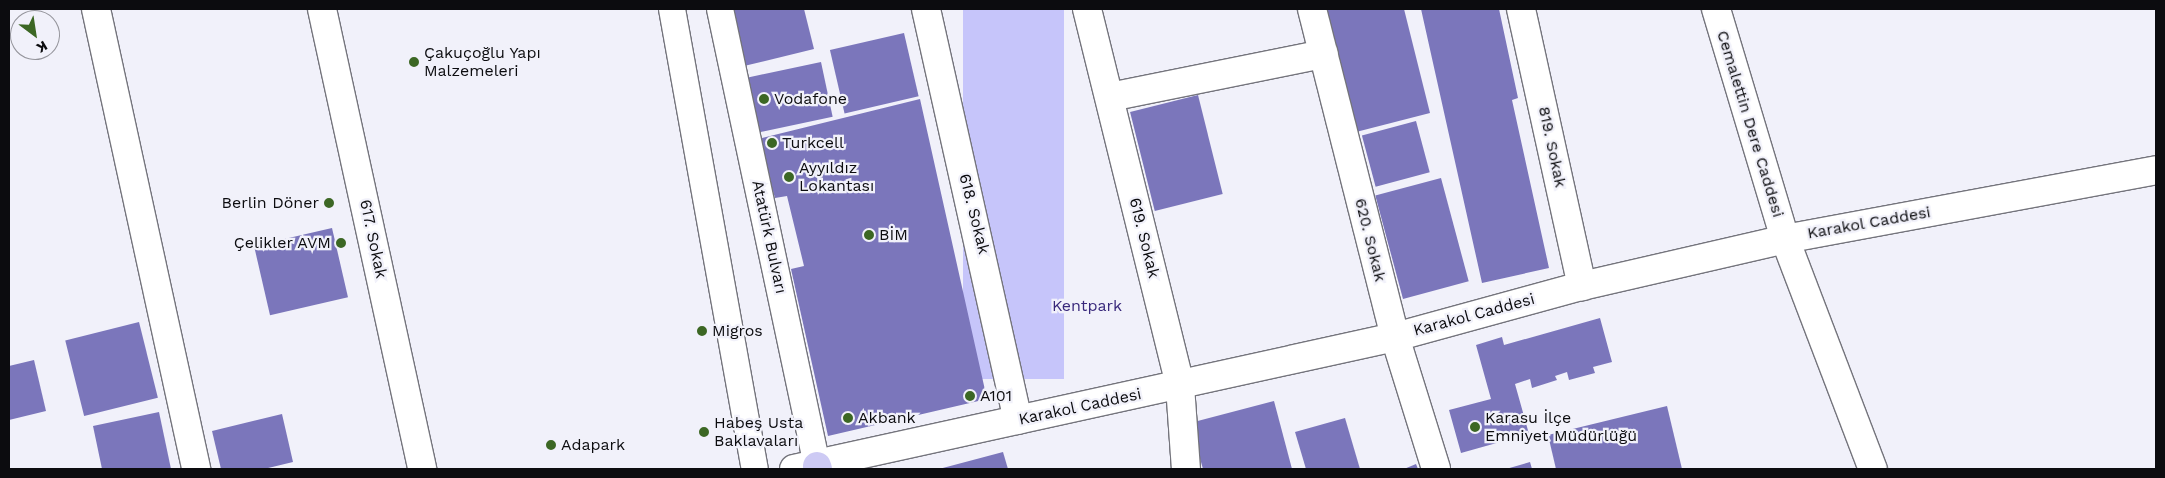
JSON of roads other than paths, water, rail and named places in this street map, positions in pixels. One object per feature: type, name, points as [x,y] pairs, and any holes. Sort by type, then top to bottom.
[{"type":"street","points":[[96,9],[196,469]]},
{"type":"street","name":"617. Sokak","points":[[322,9],[422,469]]},
{"type":"street","points":[[672,9],[755,469]]},
{"type":"street","name":"Atatürk Bulvarı","points":[[720,9],[810,468]]},
{"type":"street","name":"618. Sokak","points":[[926,9],[1018,420]]},
{"type":"street","name":"619. Sokak","points":[[1087,9],[1180,386],[1186,469]]},
{"type":"street","name":"620. Sokak","points":[[1312,9],[1394,337],[1436,469]]},
{"type":"street","name":"819. Sokak","points":[[1521,9],[1582,286]]},
{"type":"street","name":"Cemalettin Dere Caddesi","points":[[1716,9],[1785,239],[1873,469]]},
{"type":"street","points":[[1110,97],[1324,54]]},
{"type":"street","name":"Karakol Caddesi","points":[[810,468],[1394,337],[1582,286],[1785,239],[2156,170]]},
{"type":"place","name":"Çakuçoğlu Yapı Malzemeleri","points":[[414,62]]},
{"type":"place","name":"Vodafone","points":[[764,99]]},
{"type":"place","name":"Turkcell","points":[[772,143]]},
{"type":"place","name":"Ayyıldız Lokantası","points":[[789,177]]},
{"type":"place","name":"Berlin Döner","points":[[329,203]]},
{"type":"place","name":"BİM","points":[[869,235]]},
{"type":"place","name":"Çelikler AVM","points":[[341,243]]},
{"type":"place","name":"Migros","points":[[702,331]]},
{"type":"place","name":"A101","points":[[970,396]]},
{"type":"place","name":"Akbank","points":[[848,418]]},
{"type":"place","name":"Karasu İlçe Emniyet Müdürlüğü","points":[[1475,427]]},
{"type":"place","name":"Habeş Usta Baklavaları","points":[[704,432]]},
{"type":"place","name":"Adapark","points":[[551,445]]},
{"type":"park label","name":"Kentpark","points":[[1087,306]]}]
